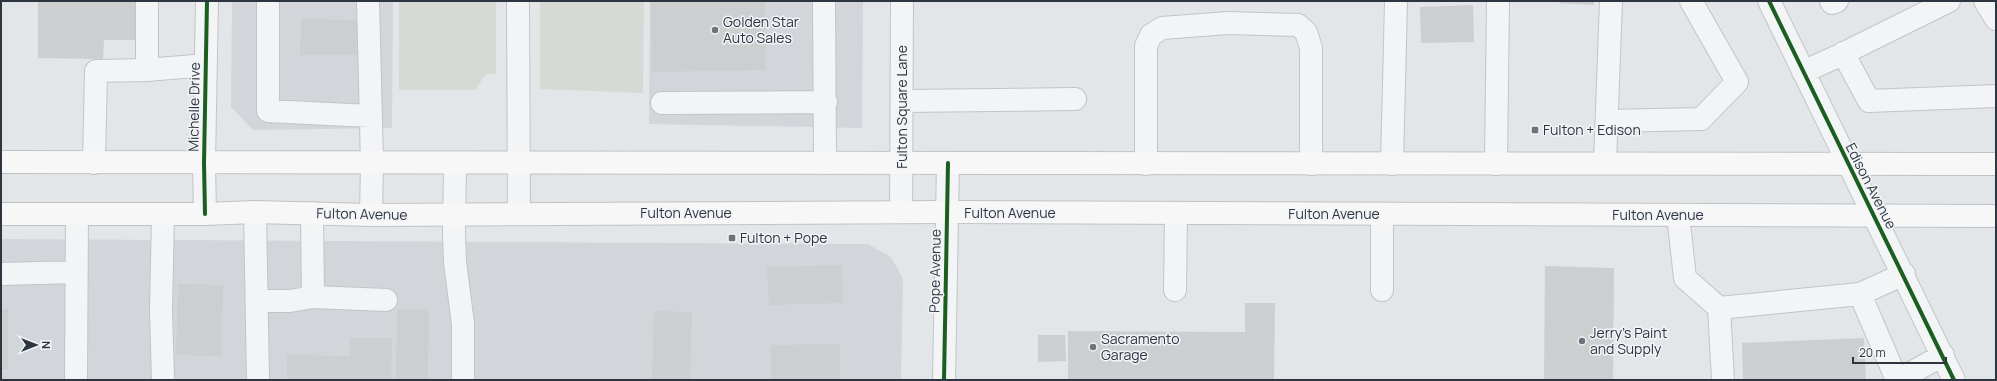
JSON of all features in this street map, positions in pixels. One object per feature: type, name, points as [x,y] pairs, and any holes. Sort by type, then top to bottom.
[{"type":"main road","points":[[1,162],[1996,164]]},
{"type":"main road","name":"Fulton Avenue","points":[[1,214],[205,214],[255,212],[371,215],[947,212],[1996,216]]},
{"type":"street","points":[[147,1],[147,70]]},
{"type":"street","name":"Michelle Drive","points":[[205,214],[204,163],[207,1]]},
{"type":"street","points":[[268,1],[268,111],[370,116]]},
{"type":"street","points":[[368,1],[372,163],[371,215]]},
{"type":"street","points":[[518,1],[520,163],[519,214]]},
{"type":"street","points":[[824,1],[826,102],[825,163]]},
{"type":"street","name":"Fulton Square Lane","points":[[901,212],[902,1]]},
{"type":"street","points":[[1392,164],[1396,1]]},
{"type":"street","points":[[1496,164],[1498,1]]},
{"type":"street","points":[[1605,164],[1610,1]]},
{"type":"street","points":[[1607,121],[1701,119],[1738,82],[1691,1]]},
{"type":"street","name":"Edison Avenue","points":[[1769,1],[1847,163],[1904,274],[1954,380]]},
{"type":"street","points":[[1831,1],[1832,3],[1837,1]]},
{"type":"street","points":[[1803,72],[1949,1]]},
{"type":"street","points":[[1985,1],[1996,19]]},
{"type":"street","points":[[1146,164],[1146,46],[1151,35],[1162,28],[1228,23],[1298,25],[1306,32],[1311,48],[1311,164]]},
{"type":"street","points":[[1843,53],[1869,101],[1996,96]]},
{"type":"street","points":[[94,163],[96,71],[147,70],[206,65]]},
{"type":"street","points":[[902,101],[1075,98]]},
{"type":"street","points":[[662,103],[826,102]]},
{"type":"street","points":[[455,163],[455,262],[463,324],[463,380]]},
{"type":"street","name":"Pope Avenue","points":[[944,380],[948,163]]},
{"type":"street","points":[[255,212],[258,301],[258,380]]},
{"type":"street","points":[[76,380],[77,214]]},
{"type":"street","points":[[163,214],[161,311],[163,380]]},
{"type":"street","points":[[312,214],[313,297]]},
{"type":"street","points":[[1176,214],[1176,290]]},
{"type":"street","points":[[1382,214],[1382,290]]},
{"type":"street","points":[[1678,215],[1684,278],[1720,308],[1860,294],[1904,274]]},
{"type":"street","points":[[1,274],[76,272]]},
{"type":"street","points":[[1860,294],[1897,380],[1943,356]]},
{"type":"street","points":[[258,301],[290,301],[313,297],[386,300]]},
{"type":"street","points":[[1720,308],[1723,380]]},
{"type":"shaded area","points":[[232,1],[393,1],[392,128],[253,130],[231,107]]},
{"type":"shaded area","points":[[399,1],[496,1],[496,74],[486,74],[475,90],[399,90]]},
{"type":"shaded area","points":[[540,1],[644,1],[643,93],[540,89]]},
{"type":"shaded area","points":[[650,1],[863,1],[862,128],[649,124]]},
{"type":"shaded area","points":[[1,239],[868,244],[891,257],[903,279],[901,380],[1,380]]},
{"type":"building","points":[[38,1],[145,1],[144,40],[104,40],[103,59],[38,58]]},
{"type":"building","points":[[651,1],[765,1],[766,70],[652,72]]},
{"type":"building","points":[[1559,1],[1594,1],[1594,5],[1559,3]]},
{"type":"building","points":[[1473,5],[1474,42],[1421,43],[1420,7]]},
{"type":"building","points":[[301,19],[358,20],[358,55],[300,55]]},
{"type":"building","points":[[842,265],[843,303],[769,305],[767,267]]},
{"type":"building","points":[[1545,266],[1614,268],[1613,380],[1544,380]]},
{"type":"building","points":[[178,284],[223,285],[221,356],[176,355]]},
{"type":"building","points":[[1245,303],[1275,303],[1274,380],[1068,380],[1068,331],[1245,332]]},
{"type":"building","points":[[1,309],[8,309],[8,369],[1,369]]},
{"type":"building","points":[[397,309],[429,309],[428,380],[396,380]]},
{"type":"building","points":[[654,311],[692,312],[690,380],[652,380]]},
{"type":"building","points":[[1038,335],[1065,335],[1066,361],[1038,362]]},
{"type":"building","points":[[350,338],[392,338],[391,380],[287,380],[287,355],[350,356]]},
{"type":"building","points":[[1864,338],[1866,380],[1743,380],[1742,343]]},
{"type":"building","points":[[840,344],[840,380],[771,380],[771,345]]},
{"type":"cycle path","points":[[205,214],[204,163],[207,1]]},
{"type":"cycle path","points":[[1769,1],[1954,380]]},
{"type":"cycle path","points":[[944,380],[948,163]]},
{"type":"place","name":"Golden Star Auto Sales","points":[[715,30]]},
{"type":"place","name":"Fulton + Edison","points":[[1535,130]]},
{"type":"place","name":"Fulton + Pope","points":[[732,238]]},
{"type":"place","name":"Jerry's Paint and Supply","points":[[1582,341]]},
{"type":"place","name":"Sacramento Garage","points":[[1093,347]]}]
